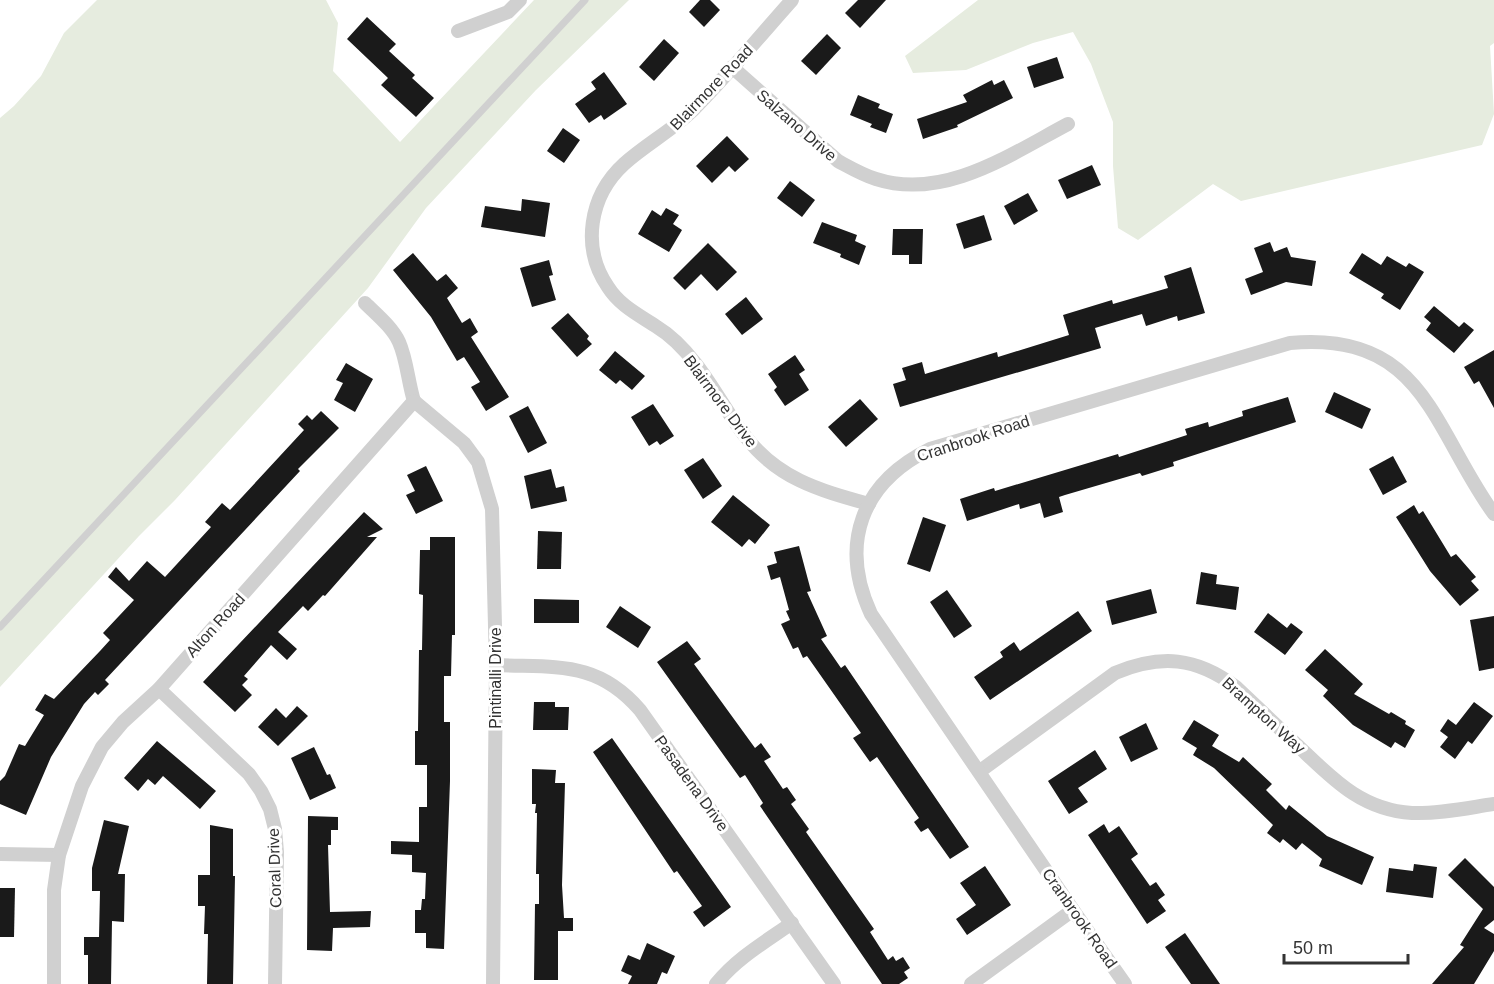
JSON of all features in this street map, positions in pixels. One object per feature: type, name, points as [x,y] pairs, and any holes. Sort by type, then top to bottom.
[{"type":"street","points":[[458,31],[507,12],[520,0]]},
{"type":"street","name":"Blairmore Road","points":[[591,231],[601,194],[611,178],[624,164],[663,136],[692,111],[790,1]]},
{"type":"street","name":"Salzano Drive","points":[[732,68],[838,162],[879,180],[905,184],[941,181],[978,171],[1068,124]]},
{"type":"street","name":"Blairmore Drive","points":[[591,231],[592,253],[609,289],[621,302],[659,328],[680,346],[696,365],[745,436],[762,454],[780,470],[804,483],[869,504]]},
{"type":"street","points":[[365,303],[398,340],[414,401]]},
{"type":"street","name":"Cranbrook Road","points":[[1125,984],[1072,910],[980,771],[871,614],[862,596],[857,574],[856,552],[860,528],[869,504],[878,489],[892,472],[910,459],[930,449],[1290,343],[1314,340],[1359,348],[1397,368],[1413,383],[1428,402],[1467,473],[1494,514]]},
{"type":"street","name":"Pintinalli Drive","points":[[414,401],[464,443],[478,462],[492,509],[496,665],[493,984]]},
{"type":"street","name":"Alton Road","points":[[54,984],[54,890],[59,855],[82,786],[102,747],[123,722],[159,689],[414,401]]},
{"type":"street","name":"Brampton Way","points":[[980,771],[1115,673],[1157,660],[1177,661],[1200,666],[1220,675],[1236,687],[1340,787],[1363,800],[1410,813],[1435,813],[1494,804]]},
{"type":"street","name":"Pasadena Drive","points":[[496,665],[571,668],[592,674],[611,683],[626,694],[640,710],[834,984]]},
{"type":"street","name":"Coral Drive","points":[[159,689],[249,774],[270,809],[277,852],[275,984]]},
{"type":"street","points":[[0,854],[59,855]]},
{"type":"street","points":[[971,984],[1072,910]]},
{"type":"street","points":[[716,984],[742,957],[792,923]]},
{"type":"lane","points":[[0,627],[585,0]]},
{"type":"shaded area","points":[[97,0],[326,0],[338,23],[333,71],[400,142],[534,0],[629,0],[536,90],[426,208],[368,288],[175,500],[0,687],[0,118],[41,76],[64,33]]},
{"type":"shaded area","points":[[978,0],[1494,0],[1494,43],[1490,46],[1494,114],[1482,145],[1241,201],[1213,184],[1138,240],[1118,228],[1113,166],[1113,122],[1091,64],[1073,32],[1033,43],[966,70],[913,73],[905,56]]},
{"type":"building","points":[[700,0],[710,0],[720,10],[704,27],[689,12]]},
{"type":"building","points":[[858,0],[886,0],[860,28],[845,13]]},
{"type":"building","points":[[367,17],[396,44],[389,51],[415,75],[412,78],[434,98],[416,117],[381,85],[388,78],[347,39]]},
{"type":"building","points":[[827,34],[841,48],[816,75],[801,61]]},
{"type":"building","points":[[664,39],[679,53],[654,81],[639,67]]},
{"type":"building","points":[[1057,57],[1064,78],[1034,88],[1027,67]]},
{"type":"building","points":[[604,72],[627,104],[604,120],[601,115],[589,123],[575,104],[596,89],[591,82]]},
{"type":"building","points":[[992,80],[994,85],[1004,80],[1013,98],[957,125],[958,127],[923,139],[917,119],[967,102],[963,95]]},
{"type":"building","points":[[858,95],[880,104],[878,108],[893,114],[886,133],[850,115]]},
{"type":"building","points":[[563,128],[580,140],[564,163],[547,151]]},
{"type":"building","points":[[727,136],[749,159],[735,172],[729,166],[712,183],[696,166]]},
{"type":"building","points":[[1092,165],[1101,185],[1067,199],[1058,180]]},
{"type":"building","points":[[790,181],[815,200],[802,217],[777,198]]},
{"type":"building","points":[[1028,193],[1038,211],[1014,225],[1004,206]]},
{"type":"building","points":[[522,199],[550,203],[545,237],[481,227],[485,206],[521,211]]},
{"type":"building","points":[[666,208],[679,215],[673,224],[682,230],[669,252],[638,234],[652,210],[661,216]]},
{"type":"building","points":[[984,215],[992,240],[964,249],[956,224]]},
{"type":"building","points":[[822,222],[857,235],[855,241],[866,246],[859,265],[840,257],[841,254],[813,243]]},
{"type":"building","points":[[893,229],[923,229],[922,264],[909,264],[909,255],[892,255]]},
{"type":"building","points":[[1270,242],[1274,252],[1287,247],[1291,257],[1316,261],[1312,286],[1286,282],[1251,295],[1245,279],[1263,272],[1254,248]]},
{"type":"building","points":[[708,243],[737,272],[717,291],[701,274],[685,290],[673,278]]},
{"type":"building","points":[[413,253],[437,281],[446,274],[458,288],[447,298],[462,323],[470,318],[478,332],[471,337],[509,397],[486,411],[471,387],[480,382],[464,357],[457,361],[431,317],[393,270]]},
{"type":"building","points":[[1362,253],[1381,265],[1387,256],[1406,267],[1409,263],[1424,272],[1400,310],[1381,298],[1384,294],[1349,273]]},
{"type":"building","points":[[549,260],[553,275],[549,276],[556,300],[532,307],[520,268]]},
{"type":"building","points":[[1191,267],[1205,313],[1178,321],[1177,316],[1146,326],[1142,314],[1095,328],[1101,348],[900,407],[893,384],[906,380],[902,368],[922,362],[925,374],[997,352],[998,357],[1069,335],[1063,315],[1112,300],[1113,304],[1168,288],[1164,276]]},
{"type":"building","points":[[746,297],[763,319],[742,335],[725,314]]},
{"type":"building","points":[[1434,306],[1459,327],[1464,322],[1474,330],[1454,353],[1426,330],[1431,323],[1424,317]]},
{"type":"building","points":[[568,313],[589,336],[587,339],[592,344],[577,357],[551,328]]},
{"type":"building","points":[[1494,350],[1494,408],[1479,381],[1474,384],[1464,367]]},
{"type":"building","points":[[615,351],[645,376],[632,390],[620,380],[616,384],[599,370]]},
{"type":"building","points":[[795,355],[805,370],[799,374],[809,390],[785,406],[774,390],[777,387],[768,374]]},
{"type":"building","points":[[346,363],[373,379],[355,412],[334,400],[343,383],[336,380]]},
{"type":"building","points":[[1334,392],[1371,409],[1362,429],[1325,412]]},
{"type":"building","points":[[1288,397],[1296,422],[1173,462],[1174,466],[1142,476],[1140,473],[1059,497],[1063,512],[1044,518],[1040,503],[1020,509],[1019,504],[967,521],[960,499],[994,488],[995,491],[1118,454],[1119,457],[1187,435],[1185,429],[1208,422],[1209,427],[1243,416],[1242,411]]},
{"type":"building","points":[[860,399],[878,419],[846,447],[828,427]]},
{"type":"building","points":[[653,404],[674,436],[660,445],[657,441],[649,446],[631,417]]},
{"type":"building","points":[[528,406],[547,443],[528,453],[509,416]]},
{"type":"building","points":[[321,411],[339,428],[298,469],[300,471],[105,680],[109,684],[98,695],[95,692],[84,704],[51,757],[26,815],[0,804],[0,781],[5,776],[19,744],[25,746],[44,715],[35,710],[45,694],[54,699],[100,651],[110,640],[103,633],[134,600],[108,577],[116,567],[129,581],[147,561],[165,577],[211,527],[205,522],[222,503],[230,510],[304,430],[298,424],[307,415],[312,420]]},
{"type":"building","points":[[1393,456],[1407,482],[1383,495],[1369,469]]},
{"type":"building","points":[[703,458],[722,486],[703,499],[684,470]]},
{"type":"building","points":[[426,466],[443,501],[416,514],[406,495],[415,491],[407,475]]},
{"type":"building","points":[[551,469],[556,488],[564,486],[567,501],[531,509],[524,476]]},
{"type":"building","points":[[733,495],[770,525],[755,544],[749,539],[742,547],[711,522]]},
{"type":"building","points":[[1414,505],[1419,514],[1423,511],[1451,557],[1456,554],[1476,577],[1471,581],[1479,590],[1460,606],[1430,571],[1396,517]]},
{"type":"building","points":[[364,512],[383,529],[367,537],[377,537],[325,596],[323,595],[308,611],[303,606],[278,632],[297,649],[287,660],[271,645],[244,676],[248,679],[242,685],[252,695],[235,712],[203,682]]},
{"type":"building","points":[[923,517],[946,525],[930,572],[907,564]]},
{"type":"building","points":[[538,531],[562,532],[561,569],[537,569]]},
{"type":"building","points":[[430,537],[455,537],[455,635],[452,635],[451,676],[444,676],[444,722],[450,722],[450,781],[444,949],[426,948],[426,933],[415,933],[415,910],[421,910],[422,899],[425,899],[426,873],[412,872],[412,855],[391,854],[391,841],[419,842],[419,807],[427,807],[427,765],[415,765],[415,731],[418,731],[419,650],[422,650],[423,595],[419,594],[420,550],[430,550]]},
{"type":"building","points":[[799,546],[811,591],[807,592],[827,636],[821,639],[841,668],[845,665],[969,847],[950,859],[928,828],[921,832],[914,822],[919,818],[877,757],[870,762],[853,738],[861,733],[807,656],[803,658],[798,647],[793,649],[781,624],[790,620],[786,611],[789,610],[780,577],[771,580],[767,566],[777,563],[774,552]]},
{"type":"building","points":[[1201,572],[1217,575],[1216,584],[1239,587],[1236,610],[1196,604]]},
{"type":"building","points":[[1151,589],[1157,613],[1112,625],[1106,601]]},
{"type":"building","points":[[947,590],[972,626],[954,638],[930,602]]},
{"type":"building","points":[[534,599],[579,600],[579,623],[534,623]]},
{"type":"building","points":[[620,606],[651,627],[638,648],[606,627]]},
{"type":"building","points":[[1078,611],[1092,631],[990,700],[974,677],[1003,657],[1000,652],[1014,642],[1020,651]]},
{"type":"building","points":[[1268,613],[1287,628],[1291,623],[1303,632],[1285,655],[1254,632]]},
{"type":"building","points":[[1494,616],[1494,668],[1479,671],[1470,620]]},
{"type":"building","points":[[687,641],[701,659],[694,664],[755,748],[761,743],[771,757],[764,761],[783,789],[787,787],[796,800],[791,804],[809,829],[806,832],[874,929],[870,932],[888,960],[893,956],[896,961],[903,957],[910,968],[904,972],[908,978],[899,984],[882,984],[760,806],[763,803],[745,775],[740,778],[657,662]]},
{"type":"building","points":[[1325,649],[1363,684],[1354,694],[1389,714],[1391,712],[1415,730],[1405,748],[1395,742],[1391,748],[1353,725],[1323,696],[1328,690],[1305,670]]},
{"type":"building","points":[[534,702],[555,702],[555,707],[569,707],[568,730],[533,730]]},
{"type":"building","points":[[1474,702],[1493,716],[1472,744],[1468,741],[1455,759],[1440,747],[1448,737],[1440,731],[1448,719],[1456,725]]},
{"type":"building","points":[[297,706],[308,716],[278,746],[258,727],[276,708],[286,718]]},
{"type":"building","points":[[1194,720],[1219,735],[1212,746],[1239,762],[1243,757],[1272,784],[1266,790],[1286,810],[1289,805],[1327,836],[1374,857],[1362,885],[1319,866],[1322,859],[1302,843],[1296,850],[1283,839],[1280,843],[1267,833],[1273,825],[1214,768],[1193,755],[1197,748],[1182,739]]},
{"type":"building","points":[[1146,723],[1158,749],[1131,762],[1119,737]]},
{"type":"building","points":[[612,738],[731,907],[704,927],[693,912],[702,906],[677,871],[674,873],[593,752]]},
{"type":"building","points":[[157,741],[216,791],[200,809],[163,776],[155,785],[148,779],[138,791],[124,778]]},
{"type":"building","points":[[314,747],[336,788],[310,800],[291,758]]},
{"type":"building","points":[[1095,750],[1107,769],[1078,788],[1088,802],[1069,814],[1048,781]]},
{"type":"building","points":[[532,769],[556,770],[555,783],[565,783],[562,885],[564,918],[573,918],[573,931],[558,931],[558,980],[534,980],[535,904],[539,904],[539,874],[536,874],[537,813],[535,813],[536,804],[532,804]]},
{"type":"building","points":[[308,816],[338,817],[338,830],[331,830],[331,845],[328,845],[330,912],[371,911],[370,927],[333,928],[332,951],[307,950]]},
{"type":"building","points":[[104,820],[129,826],[118,874],[125,874],[124,922],[112,921],[111,984],[88,984],[88,955],[84,955],[84,937],[99,937],[100,891],[92,891],[92,868]]},
{"type":"building","points":[[1104,824],[1109,833],[1119,826],[1138,854],[1131,859],[1150,886],[1156,882],[1165,895],[1158,900],[1166,911],[1147,924],[1088,835]]},
{"type":"building","points":[[210,825],[233,829],[233,876],[235,876],[233,984],[207,984],[208,934],[204,934],[205,906],[198,906],[198,875],[210,875]]},
{"type":"building","points":[[1465,858],[1494,887],[1494,920],[1484,928],[1494,934],[1494,951],[1474,984],[1432,984],[1464,947],[1460,945],[1483,909],[1448,875]]},
{"type":"building","points":[[1414,864],[1437,867],[1433,898],[1386,892],[1389,868],[1413,871]]},
{"type":"building","points":[[985,866],[1011,905],[967,935],[956,919],[976,905],[960,883]]},
{"type":"building","points":[[0,888],[15,888],[14,937],[0,937]]},
{"type":"building","points":[[1185,933],[1220,984],[1191,984],[1165,947]]},
{"type":"building","points":[[647,943],[675,956],[667,974],[662,972],[657,984],[628,984],[632,976],[621,971],[628,955],[640,960]]}]
